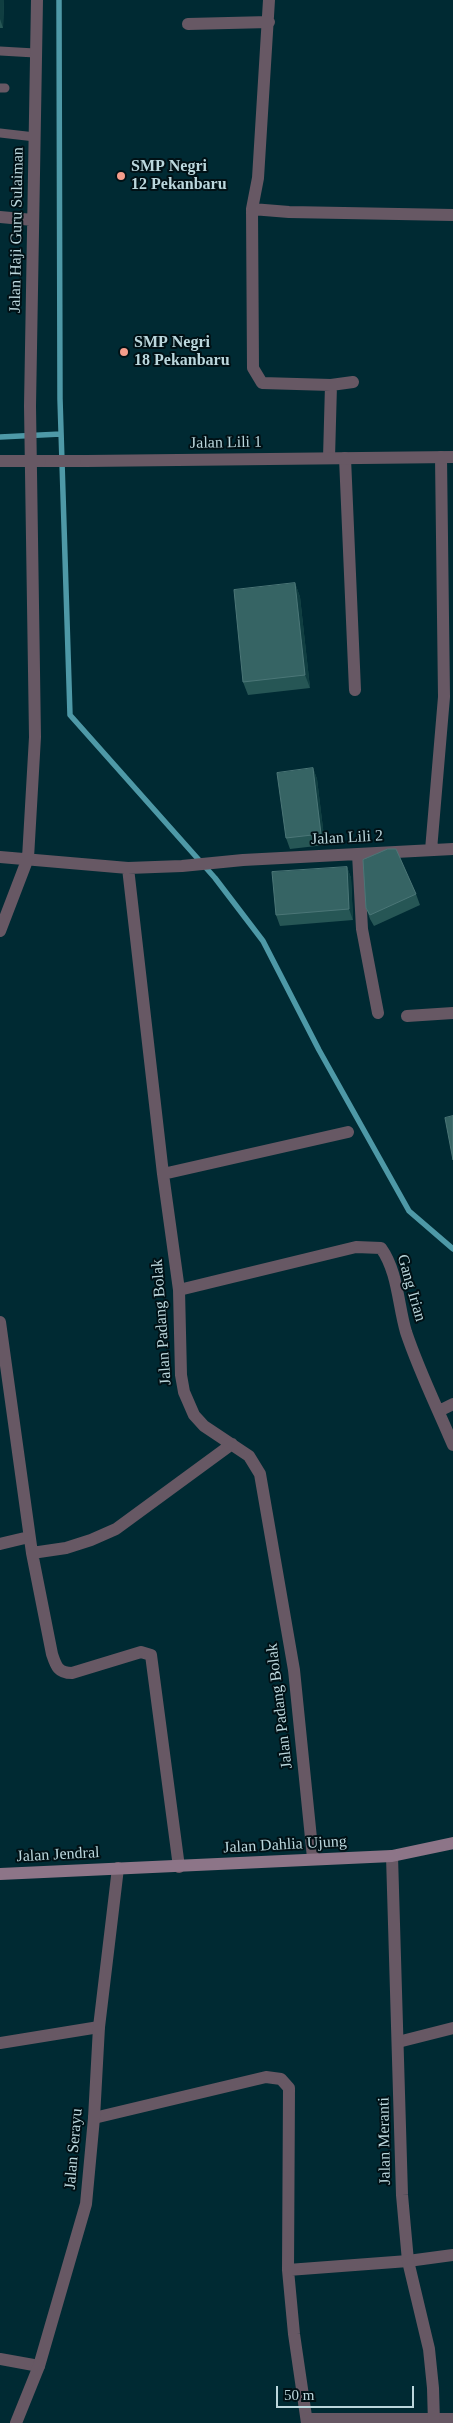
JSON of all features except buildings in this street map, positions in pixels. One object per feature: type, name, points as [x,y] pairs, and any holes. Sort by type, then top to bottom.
[{"type":"main road","name":"Jalan Dahlia Ujung","points":[[118,1868],[179,1867],[313,1858],[392,1856],[453,1843]]},
{"type":"main road","name":"Jalan Jendral","points":[[0,1874],[118,1868]]},
{"type":"street","name":"Jalan Haji Guru Sulaiman","points":[[0,931],[28,858],[35,737],[36,460],[31,444],[30,406],[37,0]]},
{"type":"street","points":[[269,0],[258,178],[252,209],[253,368],[262,382],[331,385],[353,382]]},
{"type":"street","points":[[188,24],[269,22]]},
{"type":"street","points":[[252,209],[289,212],[453,216]]},
{"type":"street","points":[[0,217],[33,220]]},
{"type":"street","points":[[329,458],[331,385]]},
{"type":"street","points":[[431,850],[444,697],[447,457]]},
{"type":"street","name":"Jalan Lili 1","points":[[0,460],[447,457]]},
{"type":"street","points":[[345,458],[356,690]]},
{"type":"street","name":"Jalan Lili 2","points":[[128,868],[453,849]]},
{"type":"street","points":[[358,854],[362,929],[378,1013]]},
{"type":"street","points":[[0,856],[128,868]]},
{"type":"street","name":"Jalan Padang Bolak","points":[[128,868],[162,1174],[179,1290],[181,1375],[184,1392],[194,1415],[204,1426],[249,1456],[260,1474],[294,1670],[313,1858]]},
{"type":"street","points":[[407,1016],[453,1013]]},
{"type":"street","points":[[162,1174],[348,1132]]},
{"type":"street","name":"Gang Irian","points":[[179,1290],[356,1247],[381,1248],[392,1274],[406,1330],[417,1363],[453,1445]]},
{"type":"street","points":[[0,1322],[29,1537],[52,1654],[57,1669],[63,1673],[72,1673],[141,1652],[151,1656],[179,1867]]},
{"type":"street","points":[[439,1411],[453,1404]]},
{"type":"street","points":[[32,1553],[66,1548],[116,1529],[232,1444]]},
{"type":"street","points":[[0,1544],[29,1537]]},
{"type":"street","name":"Jalan Meranti","points":[[392,1856],[402,2195],[408,2261],[429,2349],[434,2422]]},
{"type":"street","name":"Jalan Serayu","points":[[16,2423],[39,2366],[86,2204],[94,2118],[99,2027],[118,1868]]},
{"type":"street","points":[[0,2043],[99,2027]]},
{"type":"street","points":[[398,2042],[453,2028]]},
{"type":"street","points":[[94,2118],[266,2077],[281,2079],[289,2088],[288,2270],[294,2334],[307,2421],[434,2422],[453,2419]]},
{"type":"street","points":[[288,2270],[408,2261],[453,2255]]},
{"type":"street","points":[[0,2359],[39,2366]]},
{"type":"lane","points":[[0,51],[35,52]]},
{"type":"lane","points":[[0,133],[35,137]]},
{"type":"waterway","points":[[59,0],[60,399],[70,715],[215,878],[263,941],[319,1050],[409,1211],[453,1249]]},
{"type":"waterway","points":[[0,437],[61,434]]},
{"type":"place","name":"SMP Negri 12 Pekanbaru","points":[[121,176]]},
{"type":"place","name":"SMP Negri 18 Pekanbaru","points":[[124,352]]}]
